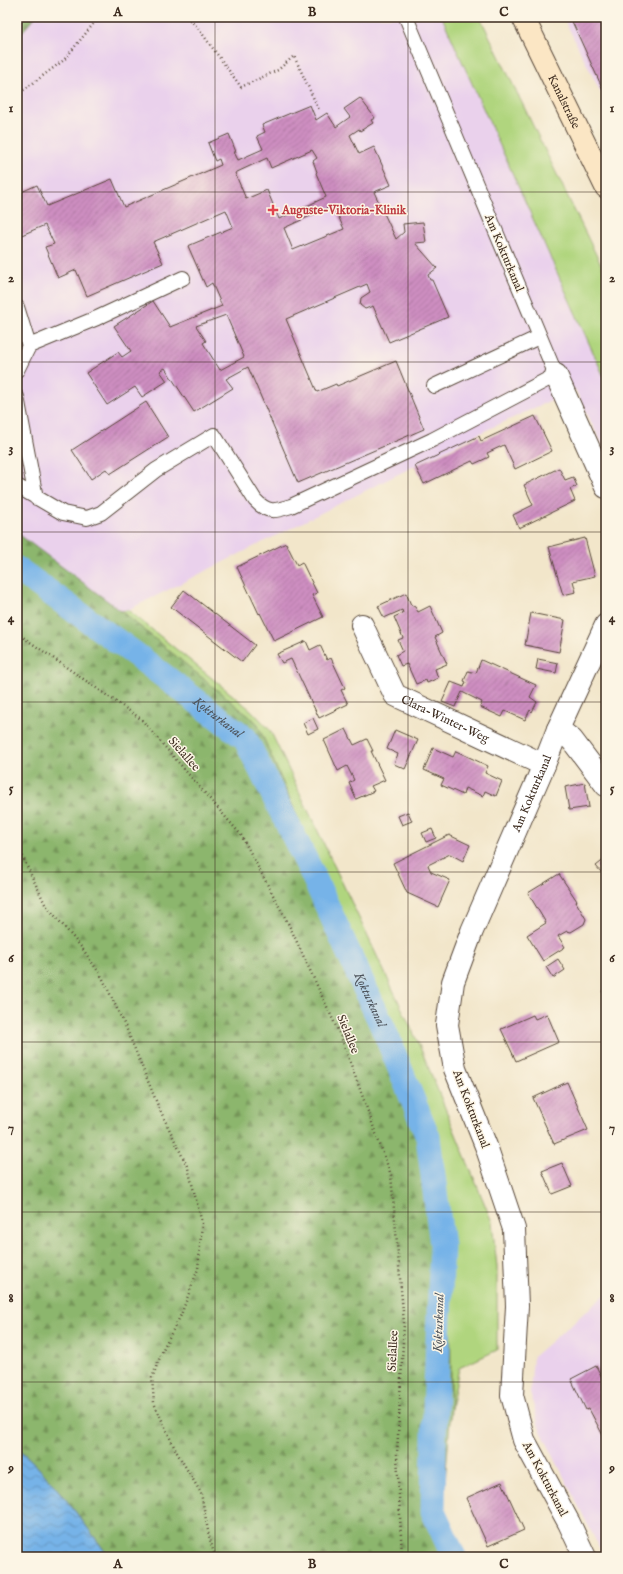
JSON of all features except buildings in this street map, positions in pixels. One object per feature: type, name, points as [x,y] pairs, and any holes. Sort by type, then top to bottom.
[{"type":"main road","name":"Kanalstraße","points":[[523,17],[606,186]]},
{"type":"street","name":"Am Kokturkanal","points":[[556,376],[606,487]]},
{"type":"street","name":"Clara-Winter-Weg","points":[[362,625],[395,695],[544,765]]},
{"type":"street","name":"Am Kokturkanal","points":[[585,1557],[569,1523],[524,1440],[512,1395],[517,1306],[514,1229],[486,1146],[455,1069],[447,1025],[453,982],[472,932],[558,729],[606,625]]},
{"type":"street","points":[[558,729],[572,740],[606,785]]},
{"type":"lane","name":"Am Kokturkanal","points":[[406,17],[556,376]]},
{"type":"lane","points":[[17,370],[29,346],[97,318],[183,278]]},
{"type":"lane","points":[[17,307],[29,346]]},
{"type":"lane","points":[[434,386],[539,337]]},
{"type":"lane","points":[[17,486],[63,513],[87,518],[101,513],[156,470],[214,435],[255,500],[265,508],[275,511],[291,506],[432,440],[556,376]]},
{"type":"lane","points":[[17,397],[36,498]]},
{"type":"path","points":[[17,95],[64,60],[100,17]]},
{"type":"path","points":[[187,17],[198,28],[241,87],[278,70],[294,56],[319,110]]},
{"type":"path","name":"Sielallee","points":[[17,633],[141,719],[241,834],[289,925],[341,1037],[391,1175],[404,1324],[397,1454],[402,1557]]},
{"type":"path","points":[[17,841],[25,862],[45,904],[82,948],[102,977],[127,1030],[159,1108],[188,1168],[202,1223],[198,1269],[181,1315],[164,1347],[152,1378],[154,1403],[176,1451],[201,1493],[209,1536],[215,1557]]},
{"type":"shaded area","name":"Auguste-Viktoria-Klinik","points":[[35,17],[442,17],[606,381],[606,453],[575,389],[478,434],[128,610],[121,611],[17,533],[17,38]]},
{"type":"shaded area","points":[[563,17],[606,17],[606,103]]},
{"type":"shaded area","points":[[606,1294],[606,1557],[604,1557],[539,1427],[530,1392],[533,1357]]},
{"type":"green space","points":[[17,17],[35,17],[17,38]]},
{"type":"green space","points":[[442,17],[480,17],[606,275],[606,381]]},
{"type":"green space","points":[[17,533],[121,611],[257,723],[390,1031],[432,1135],[450,1247],[451,1409],[443,1508],[465,1557],[109,1557],[55,1486],[17,1447]]},
{"type":"green space","points":[[128,610],[251,710],[270,730],[420,1047],[492,1222],[497,1266],[497,1350],[459,1368],[451,1409],[450,1247],[432,1135],[390,1031],[257,723],[121,611]]},
{"type":"water","points":[[17,1447],[55,1486],[109,1557],[17,1557]]},
{"type":"waterway","name":"Kokturkanal","points":[[17,569],[135,654],[245,738],[312,873],[385,1032],[428,1137],[442,1245],[434,1437],[433,1511],[454,1557]]},
{"type":"place","name":"Auguste-Viktoria-Klinik","points":[[273,210]]}]
